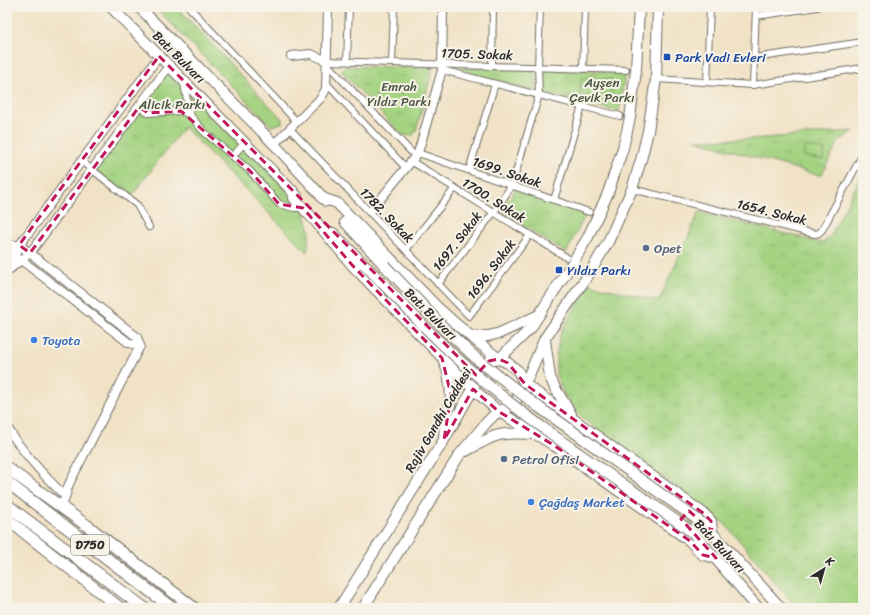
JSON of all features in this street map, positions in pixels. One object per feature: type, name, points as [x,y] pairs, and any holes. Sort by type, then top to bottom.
[{"type":"highway","points":[[7,468],[62,507],[194,608]]},
{"type":"highway","name":"D750","points":[[7,482],[172,608]]},
{"type":"highway","name":"D750","points":[[7,505],[144,608]]},
{"type":"highway","points":[[7,519],[120,608]]},
{"type":"main road","name":"Batı Bulvarı","points":[[111,7],[441,342],[474,373],[551,433],[696,536],[758,608]]},
{"type":"main road","name":"Batı Bulvarı","points":[[139,7],[274,144],[385,266],[446,330],[478,360],[540,408],[708,528],[781,608]]},
{"type":"main road","name":"Rajiv Gandhi Caddesi","points":[[339,608],[444,440],[472,389],[480,371],[489,361],[500,359],[530,328],[588,237],[608,193],[630,118],[636,70],[639,7]]},
{"type":"main road","points":[[363,608],[460,454],[474,435],[498,411],[510,407],[516,401],[526,384],[545,338],[592,271],[608,242],[632,189],[648,131],[656,79],[658,7]]},
{"type":"main road","points":[[293,191],[294,198],[353,266],[472,389],[498,411],[555,446],[690,541],[703,555],[716,558]]},
{"type":"main road","points":[[322,198],[337,204],[436,306],[471,337],[518,371],[526,384],[703,513],[710,521],[708,528]]},
{"type":"main road","points":[[471,337],[500,334],[539,315]]},
{"type":"main road","points":[[545,338],[550,376],[555,388],[574,419]]},
{"type":"main road","points":[[442,358],[447,369],[451,395],[444,428],[444,440]]},
{"type":"main road","points":[[460,454],[484,440],[504,433],[534,434]]},
{"type":"street","points":[[189,7],[297,122]]},
{"type":"street","points":[[274,144],[324,94],[327,84],[328,7]]},
{"type":"street","points":[[347,61],[349,7]]},
{"type":"street","points":[[392,63],[394,7]]},
{"type":"street","points":[[370,212],[415,156],[442,67],[443,7]]},
{"type":"street","points":[[492,66],[493,7]]},
{"type":"street","name":"1697. Sokak","points":[[438,284],[494,212],[512,185],[539,95],[538,67],[540,7]]},
{"type":"street","points":[[583,68],[585,7]]},
{"type":"street","points":[[707,82],[710,7]]},
{"type":"street","points":[[753,85],[756,7]]},
{"type":"street","points":[[756,16],[817,7]]},
{"type":"street","points":[[754,58],[863,42]]},
{"type":"street","points":[[291,56],[312,54],[327,63],[415,156]]},
{"type":"street","points":[[18,258],[19,245],[159,56]]},
{"type":"street","name":"1705. Sokak","points":[[327,63],[347,61],[442,67],[492,66],[626,70]]},
{"type":"street","points":[[8,271],[18,258],[30,253],[169,66]]},
{"type":"street","points":[[442,67],[495,84],[620,116]]},
{"type":"street","points":[[656,79],[753,85],[863,68]]},
{"type":"street","points":[[183,80],[188,98],[190,115]]},
{"type":"street","points":[[327,84],[406,168]]},
{"type":"street","points":[[468,170],[495,84]]},
{"type":"street","points":[[554,200],[582,106]]},
{"type":"street","points":[[139,107],[148,113],[181,111],[190,115],[204,132],[250,172],[278,204],[294,208],[303,208]]},
{"type":"street","name":"1782. Sokak","points":[[290,129],[469,316]]},
{"type":"street","points":[[233,156],[245,142]]},
{"type":"street","name":"1654. Sokak","points":[[632,189],[815,234],[822,230],[863,154]]},
{"type":"street","name":"1699. Sokak","points":[[415,156],[468,170],[589,212]]},
{"type":"street","name":"1700. Sokak","points":[[415,156],[455,188],[566,257]]},
{"type":"street","points":[[81,161],[137,205],[149,227]]},
{"type":"street","points":[[406,250],[455,188]]},
{"type":"street","name":"1696. Sokak","points":[[469,316],[530,235]]},
{"type":"street","points":[[7,245],[19,245],[30,253],[137,337],[140,346],[69,484],[62,507]]},
{"type":"street","points":[[7,249],[129,343],[140,346]]},
{"type":"street","points":[[7,427],[14,439],[45,477],[65,496]]},
{"type":"highlighted area","points":[[159,56],[476,375],[489,361],[499,359],[508,363],[525,384],[703,513],[711,521],[712,531],[689,511],[681,519],[716,558],[703,555],[690,541],[555,446],[498,411],[473,389],[444,440],[451,395],[442,358],[353,266],[303,208],[279,204],[250,171],[181,111],[148,113],[139,107],[30,253],[19,245]]},
{"type":"green space","points":[[155,7],[177,7],[282,119],[282,123],[271,126]]},
{"type":"green space","name":"Alicik Parkı","points":[[169,66],[303,208],[310,230],[307,252],[184,127],[130,198],[92,169]]},
{"type":"green space","name":"Emrah Yıldız Parkı","points":[[346,66],[433,68],[416,131],[413,135],[405,136],[400,133],[342,72],[343,68]]},
{"type":"green space","points":[[451,68],[535,69],[536,91]]},
{"type":"green space","name":"Ayşen Çevik Parkı","points":[[539,69],[625,72],[619,112],[541,92]]},
{"type":"green space","points":[[581,78],[612,79],[611,97],[580,96]]},
{"type":"green space","points":[[854,131],[839,141],[821,176],[695,140],[750,139]]},
{"type":"green space","points":[[805,146],[825,150],[823,160],[803,156]]},
{"type":"green space","points":[[863,172],[863,608],[797,608],[725,524],[586,421],[565,397],[556,374],[556,357],[560,334],[589,284],[659,301],[699,212],[822,243],[830,237]]},
{"type":"green space","points":[[516,189],[586,214],[566,253],[501,211]]},
{"type":"place","name":"Park Vadi Evleri","points":[[667,57]]},
{"type":"place","name":"Opet","points":[[646,248]]},
{"type":"place","name":"Yıldız Parkı","points":[[559,270]]},
{"type":"place","name":"Toyota","points":[[34,340]]},
{"type":"place","name":"Petrol Ofisi","points":[[504,459]]},
{"type":"place","name":"Çağdaş Market","points":[[531,502]]}]
